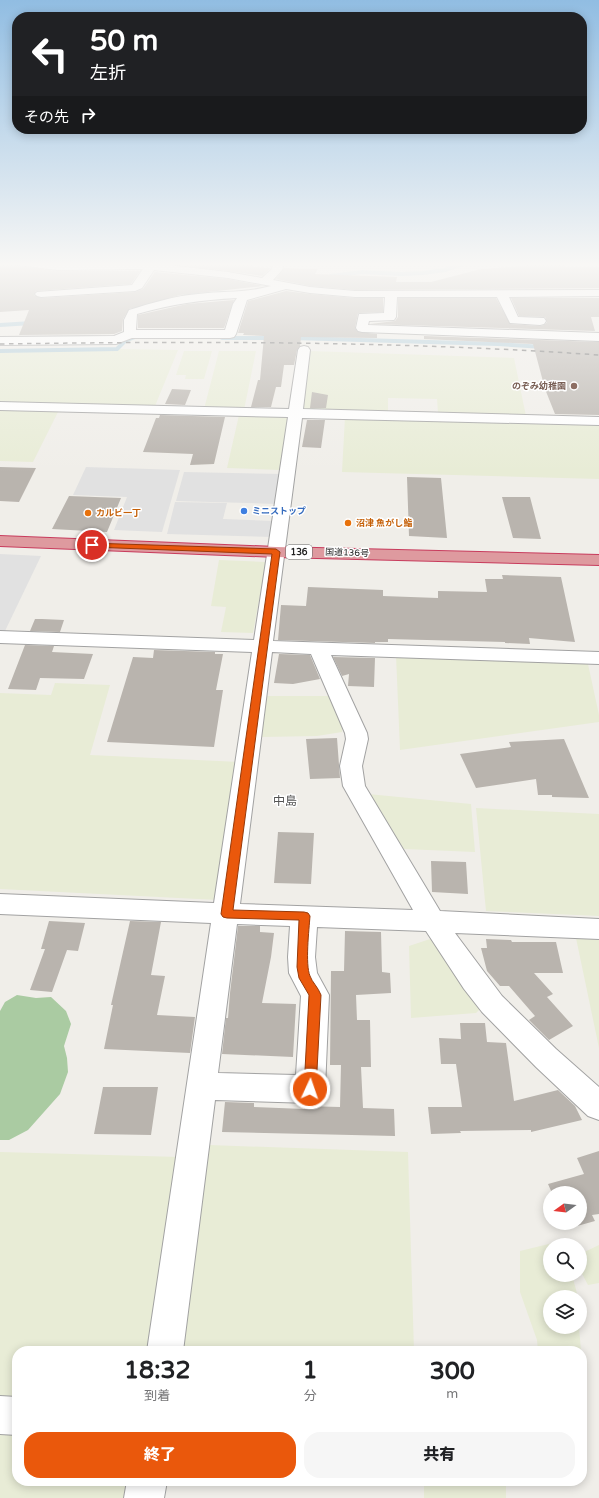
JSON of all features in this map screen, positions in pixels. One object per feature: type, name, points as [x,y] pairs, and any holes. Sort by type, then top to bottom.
[{"type":"highway","name":"国道136号","points":[[0,541],[276,552],[599,560]]},
{"type":"street","points":[[0,341],[116,340],[127,332]]},
{"type":"street","points":[[178,332],[230,334],[231,332]]},
{"type":"street","points":[[465,332],[599,337]]},
{"type":"street","points":[[166,1346],[227,914],[304,350]]},
{"type":"street","points":[[0,406],[599,421]]},
{"type":"street","points":[[0,636],[599,658]]},
{"type":"street","points":[[318,647],[356,733],[357,738],[351,766],[354,786],[432,920],[474,981],[492,1004],[546,1058],[599,1106]]},
{"type":"street","points":[[0,904],[227,914],[432,920],[599,929]]},
{"type":"street","points":[[202,1086],[310,1089],[315,995],[312,987],[305,978],[302,967],[304,916]]},
{"type":"street","points":[[0,1415],[12,1416]]},
{"type":"street","points":[[144,1498],[146,1486]]},
{"type":"green space","points":[[119,349],[178,350],[155,406],[0,404],[0,353]]},
{"type":"green space","points":[[184,351],[212,351],[204,379],[185,379],[186,375],[176,375]]},
{"type":"green space","points":[[219,351],[256,351],[244,410],[204,409]]},
{"type":"green space","points":[[309,351],[514,358],[526,416],[438,413],[437,399],[388,398],[388,412],[301,411]]},
{"type":"green space","points":[[0,409],[59,410],[33,462],[0,461]]},
{"type":"green space","points":[[239,415],[290,416],[281,470],[227,468]]},
{"type":"green space","points":[[345,417],[599,423],[599,479],[342,472]]},
{"type":"green space","points":[[219,560],[266,562],[253,633],[221,632],[226,607],[211,606]]},
{"type":"green space","points":[[396,655],[588,664],[599,715],[599,722],[400,750]]},
{"type":"green space","points":[[55,683],[110,685],[90,755],[240,762],[218,900],[0,889],[0,693],[51,695]]},
{"type":"green space","points":[[265,696],[335,696],[344,721],[342,732],[317,736],[262,737]]},
{"type":"green space","points":[[368,794],[471,804],[475,852],[404,849]]},
{"type":"green space","points":[[476,808],[599,814],[599,916],[486,911]]},
{"type":"green space","points":[[436,937],[482,1007],[476,1013],[411,1018],[409,946]]},
{"type":"green space","points":[[576,938],[599,939],[599,1048]]},
{"type":"green space","points":[[17,995],[36,998],[51,997],[66,1011],[71,1024],[64,1046],[68,1072],[60,1094],[28,1130],[9,1140],[0,1140],[0,1011],[5,1002]]},
{"type":"green space","points":[[209,1145],[408,1152],[414,1346],[183,1346]]},
{"type":"green space","points":[[0,1152],[180,1157],[152,1346],[12,1346],[12,1397],[0,1396]]},
{"type":"green space","points":[[543,1245],[543,1282],[574,1282],[576,1290],[543,1290],[543,1334],[580,1334],[581,1346],[538,1346],[537,1340],[520,1292],[520,1251]]},
{"type":"green space","points":[[599,1245],[599,1283],[588,1285],[586,1282],[587,1251]]},
{"type":"green space","points":[[0,1432],[12,1433],[12,1486],[131,1486],[129,1498],[0,1498]]},
{"type":"green space","points":[[424,1486],[506,1486],[506,1498],[424,1498]]},
{"type":"shaded area","points":[[86,467],[180,470],[162,532],[114,530],[127,497],[73,495]]},
{"type":"shaded area","points":[[184,472],[283,474],[278,504],[176,501]]},
{"type":"shaded area","points":[[175,502],[227,503],[223,519],[275,521],[273,537],[167,534]]},
{"type":"shaded area","points":[[0,554],[41,556],[5,631],[0,631]]},
{"type":"building","points":[[20,332],[120,332],[114,334],[19,335]]},
{"type":"building","points":[[358,332],[377,334],[377,338],[301,337],[300,346],[297,350],[294,365],[284,365],[281,387],[276,387],[271,407],[251,407],[258,380],[260,380],[264,336],[243,335],[244,333],[238,333]]},
{"type":"building","points":[[424,336],[599,342],[599,415],[555,414],[545,389],[533,344],[424,339]]},
{"type":"building","points":[[172,389],[191,390],[185,405],[165,404]]},
{"type":"building","points":[[312,392],[328,395],[326,408],[310,408]]},
{"type":"building","points":[[160,415],[225,417],[214,464],[190,465],[193,454],[143,452],[156,418],[159,418]]},
{"type":"building","points":[[307,420],[325,420],[321,448],[302,447]]},
{"type":"building","points":[[0,467],[36,468],[19,502],[0,501]]},
{"type":"building","points":[[407,477],[441,478],[447,538],[409,536]]},
{"type":"building","points":[[69,496],[121,498],[107,532],[52,529]]},
{"type":"building","points":[[502,497],[530,497],[541,539],[513,538]]},
{"type":"building","points":[[502,575],[561,577],[575,642],[529,638],[530,644],[388,639],[388,642],[375,643],[278,640],[281,605],[306,606],[308,587],[383,590],[383,596],[438,598],[438,591],[487,592],[485,579],[503,579]]},
{"type":"building","points":[[35,619],[64,620],[60,632],[30,631]]},
{"type":"building","points":[[25,645],[54,646],[52,652],[93,654],[84,679],[40,678],[36,690],[8,689]]},
{"type":"building","points":[[154,650],[215,652],[215,654],[223,654],[216,690],[223,690],[214,747],[107,742],[133,657],[153,658]]},
{"type":"building","points":[[279,654],[310,655],[320,679],[293,684],[274,683]]},
{"type":"building","points":[[333,657],[375,658],[374,687],[348,686],[349,674],[342,676]]},
{"type":"building","points":[[337,738],[340,778],[310,779],[306,739]]},
{"type":"building","points":[[564,739],[589,798],[538,795],[536,779],[476,788],[460,754],[511,747],[509,742]]},
{"type":"building","points":[[278,832],[314,833],[311,884],[274,883]]},
{"type":"building","points":[[431,861],[466,862],[468,894],[432,892]]},
{"type":"building","points":[[49,921],[85,923],[78,951],[67,950],[52,992],[30,990],[45,949],[41,949]]},
{"type":"building","points":[[130,921],[161,922],[151,975],[165,976],[157,1015],[195,1017],[190,1053],[104,1049],[113,1005],[111,1005]]},
{"type":"building","points":[[238,926],[260,926],[260,932],[274,933],[262,1003],[296,1004],[293,1057],[222,1054],[226,1018],[228,1018]]},
{"type":"building","points":[[345,931],[381,932],[382,972],[390,973],[391,993],[356,995],[357,1020],[370,1020],[371,1067],[361,1067],[363,1108],[394,1109],[395,1136],[222,1132],[225,1102],[254,1103],[254,1107],[304,1109],[304,1106],[340,1107],[341,1065],[330,1065],[331,971],[344,971]]},
{"type":"building","points":[[486,939],[511,940],[512,942],[556,942],[563,973],[534,973],[553,994],[547,997],[573,1026],[549,1040],[529,1020],[535,1016],[509,986],[500,986],[487,971],[481,948],[487,948]]},
{"type":"building","points":[[460,1023],[485,1023],[487,1042],[506,1043],[514,1101],[558,1090],[575,1106],[582,1120],[531,1132],[531,1130],[460,1131],[461,1133],[431,1134],[428,1107],[462,1107],[456,1064],[441,1064],[439,1038],[461,1039]]},
{"type":"building","points":[[103,1087],[158,1087],[151,1135],[94,1134]]},
{"type":"building","points":[[599,1151],[599,1214],[592,1215],[595,1221],[587,1223],[587,1186],[549,1186],[548,1184],[584,1174],[577,1158]]},
{"type":"waterway","points":[[0,351],[117,349],[125,341],[135,337]]},
{"type":"waterway","points":[[222,338],[273,338]]},
{"type":"waterway","points":[[292,338],[498,344],[543,347]]},
{"type":"railway","points":[[0,344],[150,342],[300,343],[524,350],[599,355]]},
{"type":"place","name":"のぞみ幼稚園","points":[[574,386]]},
{"type":"place","name":"ミニストップ","points":[[244,511]]},
{"type":"place","name":"カルビ一丁","points":[[88,513]]},
{"type":"place","name":"沼津 魚がし鮨","points":[[348,523]]},
{"type":"district","name":"中島","points":[[285,801]]},
{"type":"route","points":[[92,545],[276,552],[227,914],[304,916],[302,967],[305,978],[312,987],[315,995],[310,1089]]}]
